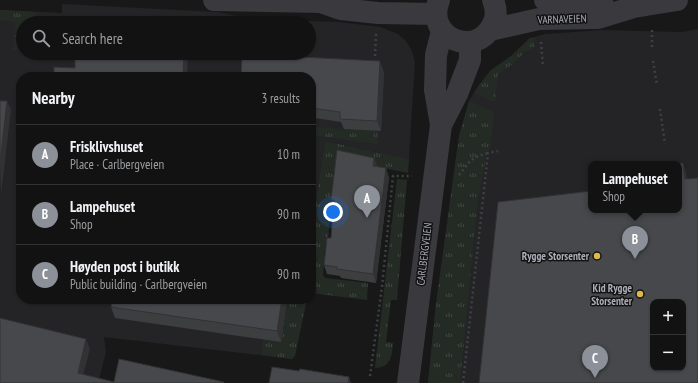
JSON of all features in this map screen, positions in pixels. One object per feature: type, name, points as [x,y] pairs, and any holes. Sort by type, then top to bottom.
[{"type":"street","points":[[214,0],[325,1],[341,9],[378,13],[439,15],[449,37],[456,41],[470,42],[483,37],[490,30],[496,13],[493,0]]},
{"type":"street","name":"VARNAVEIEN","points":[[545,0],[634,7]]},
{"type":"street","name":"VARNAVEIEN","points":[[490,30],[540,19],[598,18],[634,7],[677,0]]},
{"type":"street","name":"CARLBERGVEIEN","points":[[408,383],[441,125],[435,90],[439,15]]},
{"type":"street","name":"CARLBERGVEIEN","points":[[441,125],[457,94],[470,60],[470,42]]},
{"type":"path","points":[[652,28],[652,47]]},
{"type":"path","points":[[375,56],[376,32]]},
{"type":"path","points":[[541,40],[543,67]]},
{"type":"path","points":[[653,61],[657,85]]},
{"type":"path","points":[[660,109],[665,144]]},
{"type":"path","points":[[456,178],[476,156],[498,151]]},
{"type":"path","points":[[463,383],[488,154]]},
{"type":"path","points":[[370,376],[382,287],[393,176],[413,176]]},
{"type":"shaded area","points":[[62,4],[217,12],[238,16],[16,16],[16,60],[316,60],[316,21],[339,22],[380,27],[398,34],[406,41],[412,51],[415,62],[409,159],[325,141],[316,200],[316,72],[16,72],[16,304],[300,304],[292,359],[104,337],[106,352],[98,383],[0,383],[0,10],[62,13]]},
{"type":"shaded area","points":[[698,29],[698,383],[428,383],[436,304],[459,136],[469,101],[478,86],[490,71],[511,56],[530,38],[545,34],[600,30],[682,32]]},
{"type":"green space","points":[[0,10],[36,12],[36,16],[16,16],[16,22],[0,20]]},
{"type":"green space","points":[[16,22],[16,50],[13,50]]},
{"type":"green space","points":[[530,38],[534,38],[535,47],[525,52],[513,64],[498,74],[495,102],[474,93],[490,71],[511,56]]},
{"type":"green space","points":[[469,101],[494,112],[490,149],[487,151],[477,206],[460,383],[428,383],[436,304],[459,136]]},
{"type":"green space","points":[[316,127],[378,131],[377,144],[316,135]]},
{"type":"green space","points":[[325,141],[409,159],[408,173],[339,159],[333,209],[331,209],[327,247],[325,248],[323,275],[325,278],[368,283],[367,300],[316,294],[316,200]]},
{"type":"green space","points":[[397,179],[407,180],[397,300],[391,300],[386,342],[393,343],[393,348],[390,360],[384,366],[375,368]]},
{"type":"green space","points":[[284,304],[306,304],[295,356],[292,359],[262,355],[263,339]]},
{"type":"building","points":[[316,58],[380,61],[377,121],[340,119],[340,112],[316,109],[316,72],[241,72],[242,60],[316,60]]},
{"type":"building","points":[[75,60],[184,60],[183,72],[54,72],[54,67],[75,68]]},
{"type":"building","points":[[0,101],[7,101],[0,163]]},
{"type":"building","points":[[337,150],[374,158],[373,166],[386,168],[373,274],[337,269],[337,267],[324,265],[327,238],[331,238],[334,200],[331,200]]},
{"type":"building","name":"Rygge Storsenter","points":[[683,163],[685,179],[698,178],[698,383],[479,383],[498,202],[588,191],[588,213],[682,213]]},
{"type":"building","points":[[111,304],[281,304],[277,331],[111,307]]},
{"type":"building","points":[[0,318],[86,339],[78,373],[114,382],[119,359],[224,382],[0,383]]},
{"type":"building","points":[[272,367],[299,371],[300,369],[349,377],[348,383],[269,383]]},
{"type":"place","name":"Frisklivshuset","points":[[367,218]]},
{"type":"place","name":"Rygge Storsenter","points":[[597,256]]},
{"type":"place","name":"Lampehuset","points":[[635,259]]},
{"type":"place","name":"Kid Rygge Storsenter","points":[[640,294]]},
{"type":"place","name":"Høyden post i butikk","points":[[595,378]]}]
